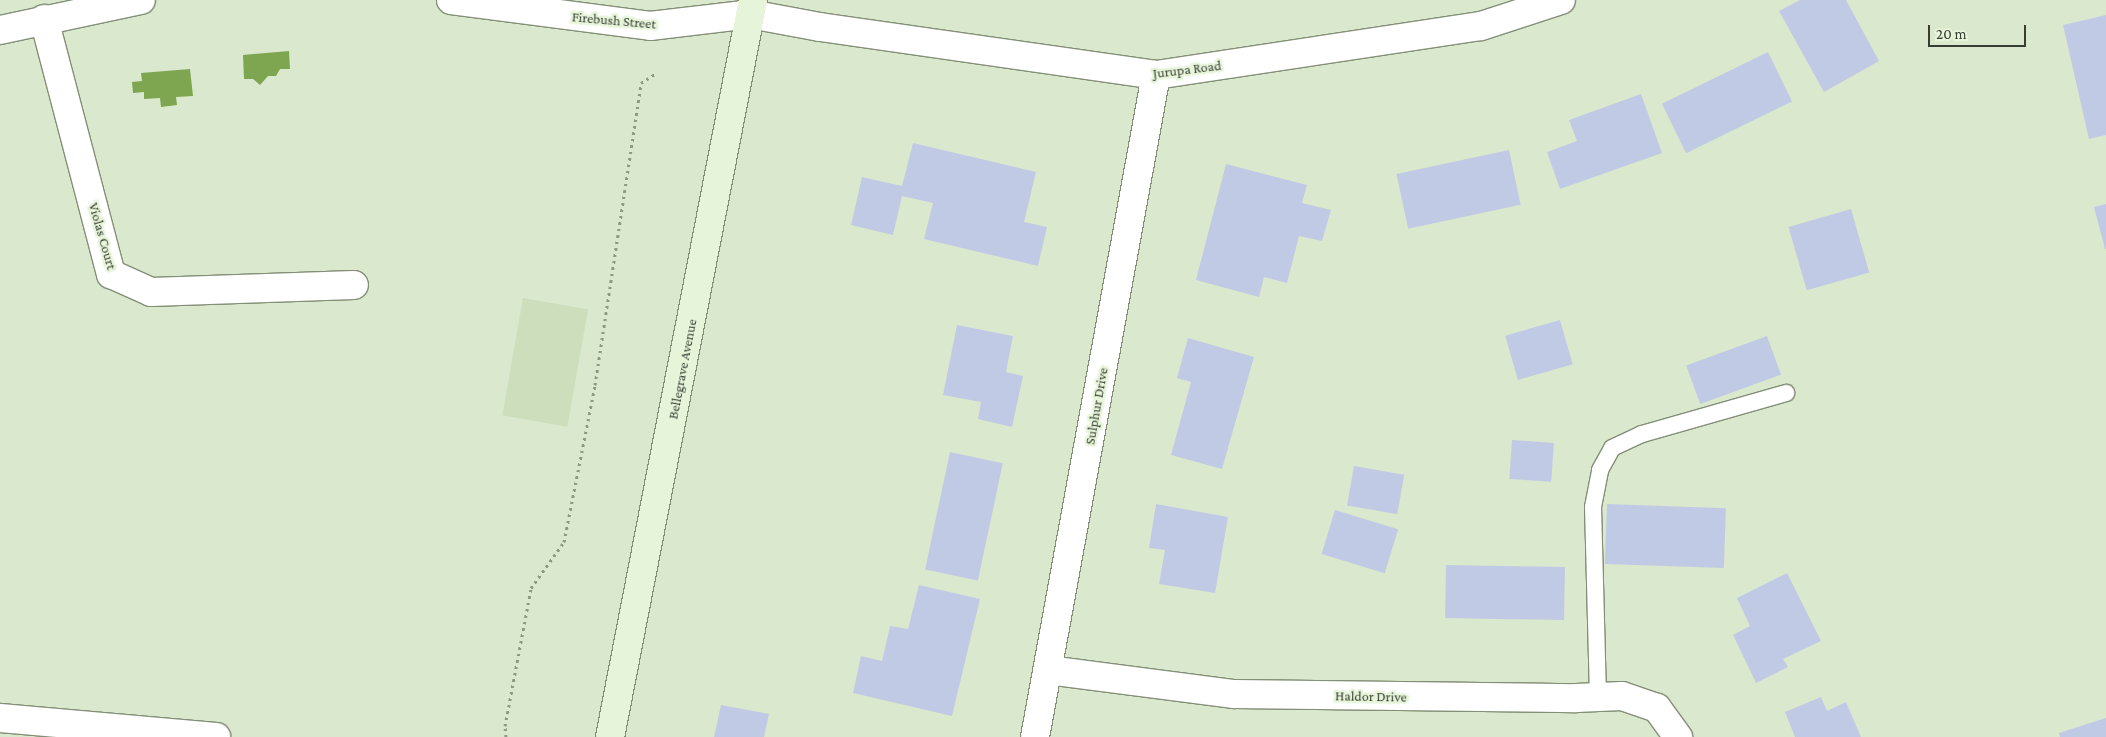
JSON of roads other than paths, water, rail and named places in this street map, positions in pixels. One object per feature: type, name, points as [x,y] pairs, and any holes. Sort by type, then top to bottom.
[{"type":"main road","name":"Bellegrave Avenue","points":[[610,737],[751,7]]},
{"type":"street","points":[[0,30],[44,19],[141,0]]},
{"type":"street","name":"Firebush Street","points":[[451,0],[650,26],[751,7]]},
{"type":"street","points":[[727,0],[751,7]]},
{"type":"street","name":"Jurupa Road","points":[[751,7],[820,27],[1156,75],[1481,26],[1561,0]]},
{"type":"street","name":"Violas Court","points":[[44,19],[111,274],[151,292],[354,285]]},
{"type":"street","name":"Sulphur Drive","points":[[1035,737],[1156,75]]},
{"type":"street","name":"Haldor Drive","points":[[1048,670],[1234,694],[1622,696],[1657,708],[1678,737]]},
{"type":"street","points":[[0,718],[216,737]]},
{"type":"lane","points":[[1598,697],[1593,507],[1600,470],[1612,448],[1642,434],[1786,393]]}]
